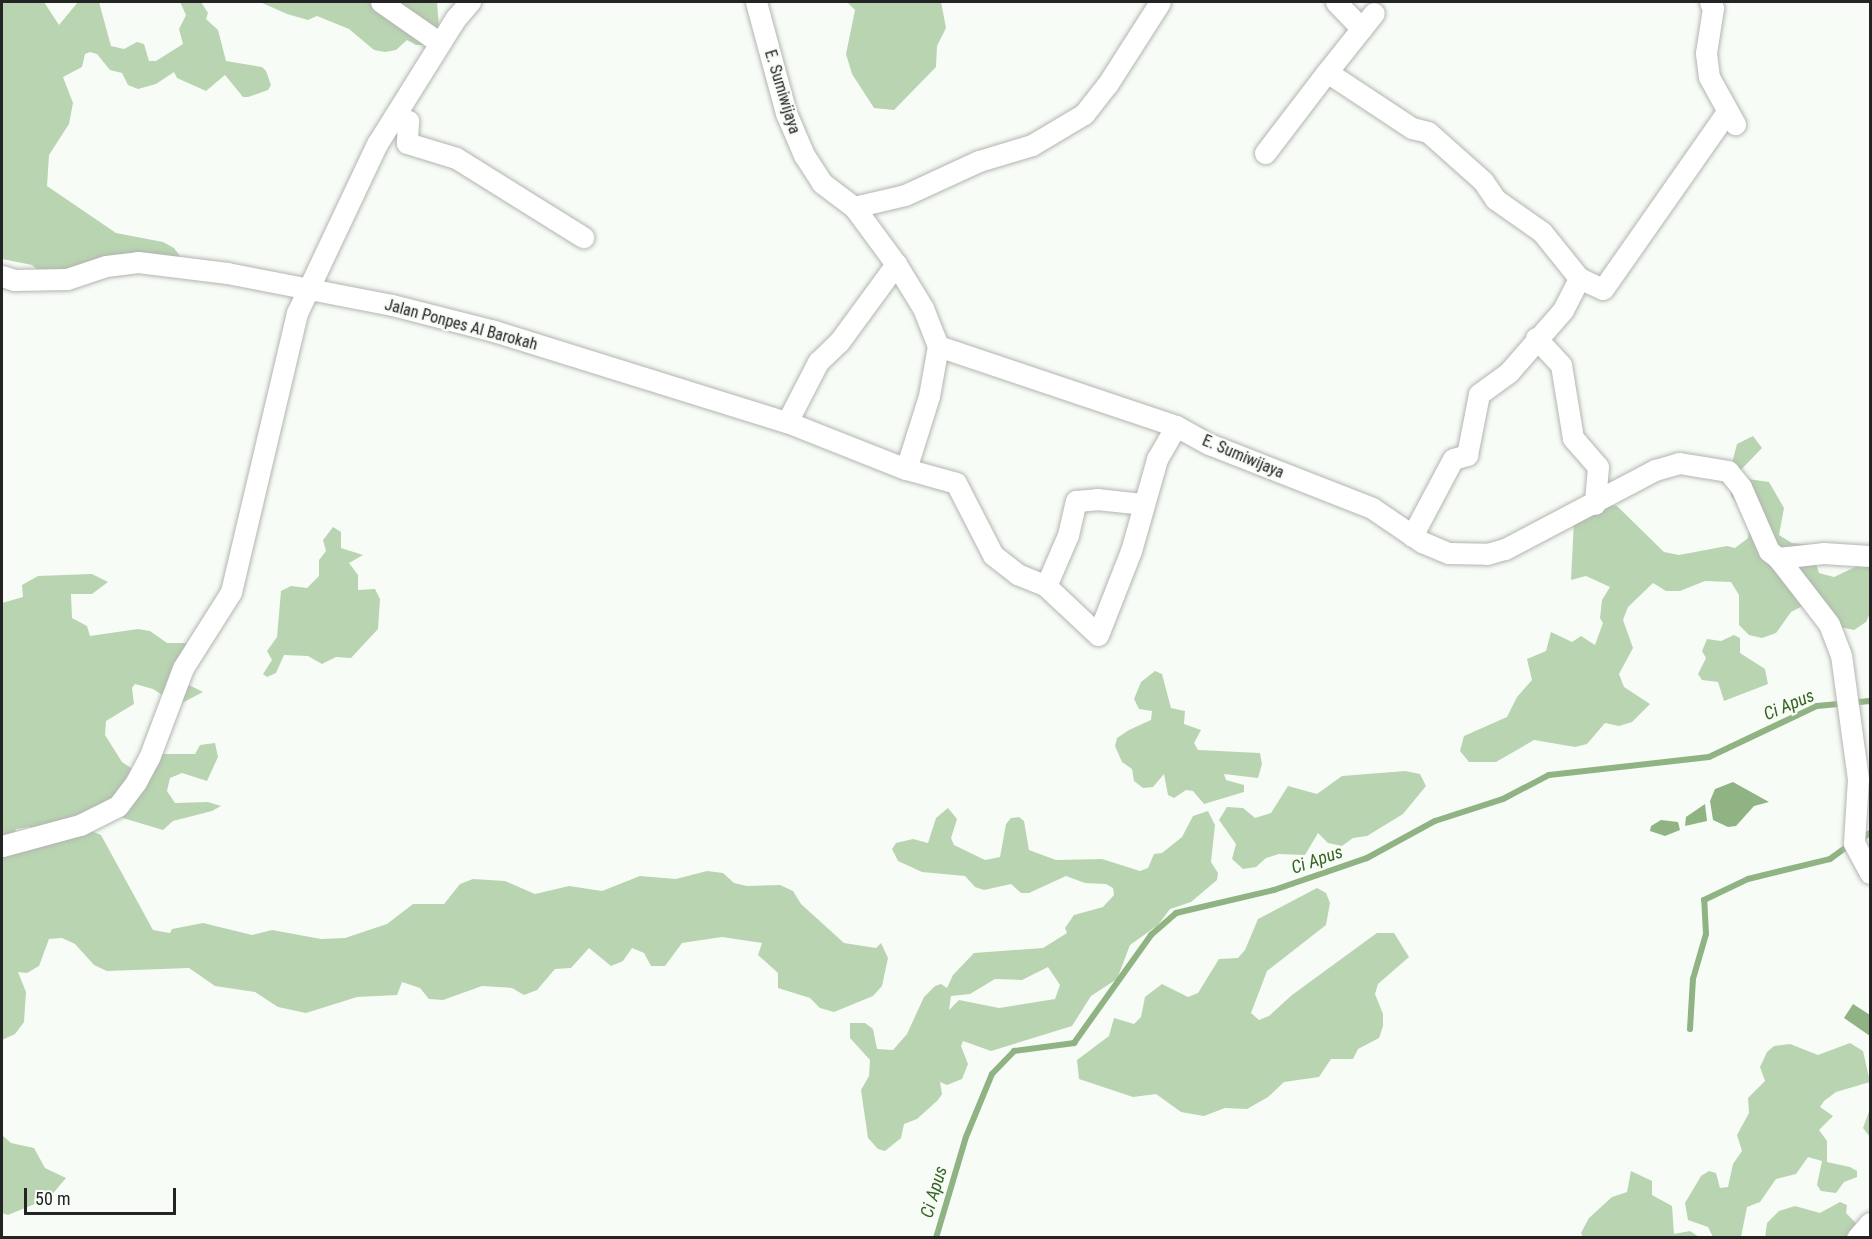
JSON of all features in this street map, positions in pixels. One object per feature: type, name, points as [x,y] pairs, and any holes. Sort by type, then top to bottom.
[{"type":"street","points":[[381,2],[440,43]]},
{"type":"street","points":[[2,846],[80,825],[118,806],[136,782],[149,758],[183,668],[231,592],[242,559],[288,342],[297,313],[310,292],[337,226],[394,117],[440,43],[470,2]]},
{"type":"street","name":"E. Sumiwijaya","points":[[756,2],[786,113],[804,155],[822,183],[854,207],[896,264],[923,308],[938,346],[1176,426],[1209,444],[1372,508],[1412,536],[1448,553],[1487,554],[1505,549],[1595,504],[1655,470],[1679,463],[1720,468],[1741,487],[1769,550],[1778,558],[1829,624],[1841,655],[1858,779],[1854,843],[1870,873]]},
{"type":"street","points":[[854,207],[905,195],[980,161],[1032,145],[1084,114],[1107,85],[1160,2]]},
{"type":"street","points":[[1265,153],[1368,21],[1335,2]]},
{"type":"street","points":[[1327,72],[1412,128],[1428,132],[1483,181],[1495,199],[1542,232],[1579,278],[1603,289],[1731,119],[1709,77],[1706,53],[1713,8],[1710,2]]},
{"type":"street","points":[[394,117],[408,121],[407,143],[456,158],[583,237]]},
{"type":"street","name":"Jalan Ponpes Al Barokah","points":[[2,276],[14,280],[67,279],[106,266],[138,262],[227,273],[310,292],[392,305],[494,331],[787,423],[906,469],[956,483],[993,555],[1017,574],[1046,586]]},
{"type":"street","points":[[787,423],[818,362],[839,342],[896,264]]},
{"type":"street","points":[[1412,536],[1450,462],[1467,455],[1479,394],[1509,372],[1536,338],[1563,310],[1579,278]]},
{"type":"street","points":[[1536,338],[1561,365],[1573,438],[1598,467],[1595,504]]},
{"type":"street","points":[[906,469],[929,396],[938,346]]},
{"type":"street","points":[[1142,504],[1097,499],[1076,501],[1068,535],[1046,586],[1098,635],[1131,551],[1142,504],[1157,459],[1176,426]]},
{"type":"street","points":[[1778,558],[1822,553],[1870,556]]},
{"type":"street","points":[[1857,1238],[1870,1223]]},
{"type":"shaded area","points":[[2,2],[44,2],[59,25],[78,2],[99,2],[111,46],[124,49],[137,42],[144,44],[149,61],[156,61],[183,44],[179,29],[186,15],[180,2],[201,2],[208,13],[206,19],[218,30],[226,61],[262,67],[266,71],[271,85],[268,90],[248,97],[243,97],[225,75],[206,91],[177,78],[174,72],[156,84],[138,89],[128,85],[122,73],[110,70],[97,54],[90,52],[85,54],[82,67],[63,77],[73,103],[69,124],[49,155],[47,186],[116,233],[163,242],[174,248],[180,256],[178,266],[48,278],[32,265],[2,259]]},
{"type":"shaded area","points":[[260,2],[437,2],[439,28],[429,45],[416,45],[407,40],[396,50],[385,52],[374,50],[349,29],[317,16],[308,20]]},
{"type":"shaded area","points":[[847,2],[941,2],[946,28],[937,46],[936,67],[894,110],[874,108],[852,74],[846,54],[855,10]]},
{"type":"shaded area","points":[[1753,436],[1762,448],[1734,477],[1769,482],[1784,508],[1779,535],[1792,543],[1810,545],[1819,573],[1834,577],[1870,560],[1870,613],[1866,622],[1854,630],[1840,627],[1808,603],[1791,612],[1776,633],[1762,638],[1749,635],[1739,625],[1739,595],[1731,582],[1705,581],[1680,591],[1666,591],[1653,583],[1628,607],[1623,620],[1633,648],[1619,674],[1624,687],[1650,704],[1632,722],[1619,726],[1605,723],[1587,744],[1575,747],[1534,740],[1496,762],[1469,762],[1460,751],[1464,736],[1507,717],[1517,697],[1532,680],[1527,659],[1546,651],[1551,632],[1572,642],[1581,636],[1595,645],[1603,623],[1600,618],[1602,600],[1610,587],[1586,576],[1571,580],[1574,520],[1602,504],[1617,506],[1664,552],[1679,555],[1727,546],[1735,548],[1748,538],[1751,521],[1731,496],[1729,474],[1737,444]]},
{"type":"shaded area","points":[[333,527],[341,532],[341,548],[363,555],[349,563],[358,575],[358,590],[375,589],[380,599],[378,629],[351,658],[336,657],[322,664],[308,656],[284,655],[276,673],[267,677],[263,674],[272,660],[267,651],[277,637],[281,591],[291,586],[307,588],[319,576],[319,560],[326,551],[323,540]]},
{"type":"shaded area","points":[[92,574],[108,582],[92,594],[71,594],[72,618],[87,626],[90,636],[138,629],[150,631],[167,643],[191,643],[183,682],[203,692],[178,705],[153,689],[135,684],[132,688],[134,704],[106,721],[105,735],[122,762],[134,770],[149,758],[162,754],[195,754],[200,745],[215,743],[218,757],[207,781],[182,773],[170,778],[167,791],[175,803],[208,802],[221,806],[212,811],[173,821],[163,830],[123,818],[118,806],[86,829],[101,835],[153,930],[170,933],[172,929],[203,923],[252,935],[272,930],[321,939],[345,938],[387,924],[413,904],[444,904],[460,884],[473,879],[505,881],[535,894],[569,886],[602,891],[640,876],[676,879],[707,871],[723,873],[734,883],[747,886],[780,885],[793,891],[801,904],[844,943],[876,948],[881,943],[888,958],[882,986],[873,996],[834,1012],[820,1008],[810,998],[778,988],[778,973],[758,955],[762,943],[722,937],[682,943],[665,966],[651,966],[644,953],[632,948],[623,961],[611,966],[589,948],[571,968],[555,969],[537,990],[524,995],[512,988],[482,986],[443,1000],[429,999],[420,988],[402,982],[397,995],[357,997],[306,1013],[278,1007],[255,992],[215,986],[189,968],[107,971],[94,965],[75,944],[62,938],[49,939],[39,966],[27,973],[18,972],[26,992],[24,1022],[15,1034],[2,1040],[2,603],[23,597],[22,585],[38,576]],"holes":[[[29,827],[38,831],[11,842],[16,829]]]},
{"type":"shaded area","points":[[1734,635],[1740,638],[1740,653],[1765,669],[1768,684],[1724,701],[1718,682],[1702,680],[1698,674],[1706,658],[1702,651],[1707,639],[1721,641]]},
{"type":"shaded area","points":[[1155,671],[1162,674],[1171,708],[1185,711],[1184,724],[1201,730],[1194,743],[1198,750],[1260,753],[1262,764],[1258,778],[1224,774],[1226,780],[1244,785],[1244,792],[1204,804],[1193,791],[1186,790],[1174,798],[1168,795],[1164,774],[1153,787],[1143,788],[1134,781],[1132,769],[1122,762],[1115,746],[1117,738],[1151,720],[1152,711],[1139,709],[1134,699],[1141,682]]},
{"type":"shaded area","points":[[1405,771],[1420,774],[1426,786],[1403,814],[1367,836],[1353,838],[1342,846],[1328,843],[1318,833],[1305,855],[1279,854],[1266,858],[1256,867],[1243,869],[1232,859],[1236,844],[1219,820],[1227,807],[1243,808],[1255,818],[1271,813],[1288,786],[1317,794],[1342,776]]},
{"type":"shaded area","points":[[1733,782],[1769,802],[1754,806],[1736,826],[1728,827],[1713,820],[1710,801],[1715,789]]},
{"type":"shaded area","points":[[1705,804],[1707,821],[1685,826],[1686,817]]},
{"type":"shaded area","points":[[948,808],[957,819],[951,838],[954,845],[985,860],[1000,857],[1006,824],[1011,818],[1019,817],[1024,821],[1029,850],[1056,860],[1102,859],[1140,871],[1148,868],[1154,854],[1162,853],[1182,837],[1193,816],[1208,811],[1215,825],[1211,862],[1218,873],[1217,880],[1191,902],[1170,909],[1158,925],[1130,945],[1117,979],[1091,996],[1072,1026],[991,1051],[963,1041],[961,1046],[968,1064],[962,1079],[947,1085],[940,1082],[942,1094],[938,1100],[917,1119],[904,1124],[901,1138],[885,1151],[878,1149],[868,1138],[861,1090],[869,1076],[870,1060],[850,1038],[850,1023],[865,1023],[873,1029],[877,1049],[893,1050],[907,1034],[924,997],[935,986],[941,984],[947,988],[953,975],[974,953],[1043,948],[1067,933],[1065,928],[1074,915],[1103,907],[1114,895],[1113,888],[1106,884],[1085,883],[1066,876],[1029,893],[1021,893],[1011,884],[984,890],[975,887],[965,876],[922,872],[898,861],[892,849],[896,843],[913,839],[928,843],[936,818]],"holes":[[[1048,967],[1060,985],[1055,999],[999,1008],[959,1000],[949,1010],[951,996],[970,994],[995,979],[1022,980]]]},
{"type":"shaded area","points":[[1661,820],[1678,822],[1680,830],[1665,836],[1650,831],[1651,826]]},
{"type":"shaded area","points":[[1317,888],[1326,893],[1330,903],[1326,925],[1267,971],[1251,1013],[1259,1020],[1269,1016],[1292,995],[1377,933],[1394,933],[1409,957],[1378,984],[1375,994],[1383,1014],[1383,1026],[1379,1038],[1358,1049],[1353,1059],[1331,1059],[1319,1077],[1284,1082],[1268,1097],[1247,1109],[1225,1108],[1204,1116],[1181,1112],[1156,1094],[1133,1097],[1079,1079],[1077,1060],[1109,1036],[1114,1018],[1134,1024],[1141,1017],[1145,997],[1162,984],[1188,997],[1198,993],[1219,959],[1238,958],[1245,950],[1258,919]]},
{"type":"shaded area","points":[[1853,1004],[1870,1015],[1870,1036],[1844,1018]]},
{"type":"shaded area","points":[[1850,1043],[1863,1051],[1870,1082],[1836,1092],[1824,1101],[1820,1107],[1833,1116],[1819,1130],[1827,1141],[1827,1162],[1850,1167],[1857,1171],[1857,1177],[1844,1182],[1836,1193],[1821,1191],[1817,1185],[1822,1161],[1808,1157],[1796,1174],[1776,1179],[1760,1202],[1747,1207],[1741,1237],[1713,1237],[1708,1227],[1688,1220],[1685,1203],[1701,1176],[1709,1171],[1716,1173],[1720,1188],[1728,1187],[1733,1164],[1742,1151],[1737,1135],[1749,1113],[1748,1098],[1765,1081],[1760,1067],[1767,1052],[1774,1046],[1790,1044],[1818,1055]]},
{"type":"shaded area","points":[[1870,1109],[1870,1137],[1863,1128]]},
{"type":"shaded area","points":[[2,1135],[11,1143],[34,1148],[45,1168],[66,1178],[49,1198],[8,1215],[2,1213]]},
{"type":"shaded area","points":[[1631,1171],[1652,1181],[1652,1195],[1672,1206],[1674,1234],[1690,1231],[1699,1237],[1583,1237],[1581,1233],[1589,1218],[1612,1197],[1627,1192]]},
{"type":"shaded area","points":[[1840,1202],[1847,1205],[1846,1213],[1857,1224],[1849,1237],[1765,1238],[1767,1223],[1779,1211],[1795,1206],[1820,1213]]},
{"type":"waterway","name":"Ci Apus","points":[[936,1238],[966,1137],[992,1074],[1014,1051],[1074,1043],[1151,935],[1176,913],[1274,890],[1367,858],[1435,821],[1503,799],[1549,775],[1709,757],[1817,706],[1870,701]]},
{"type":"waterway","points":[[1858,841],[1870,833]]},
{"type":"waterway","points":[[1690,1029],[1693,979],[1706,934],[1704,900],[1748,879],[1830,859],[1849,845]]}]
